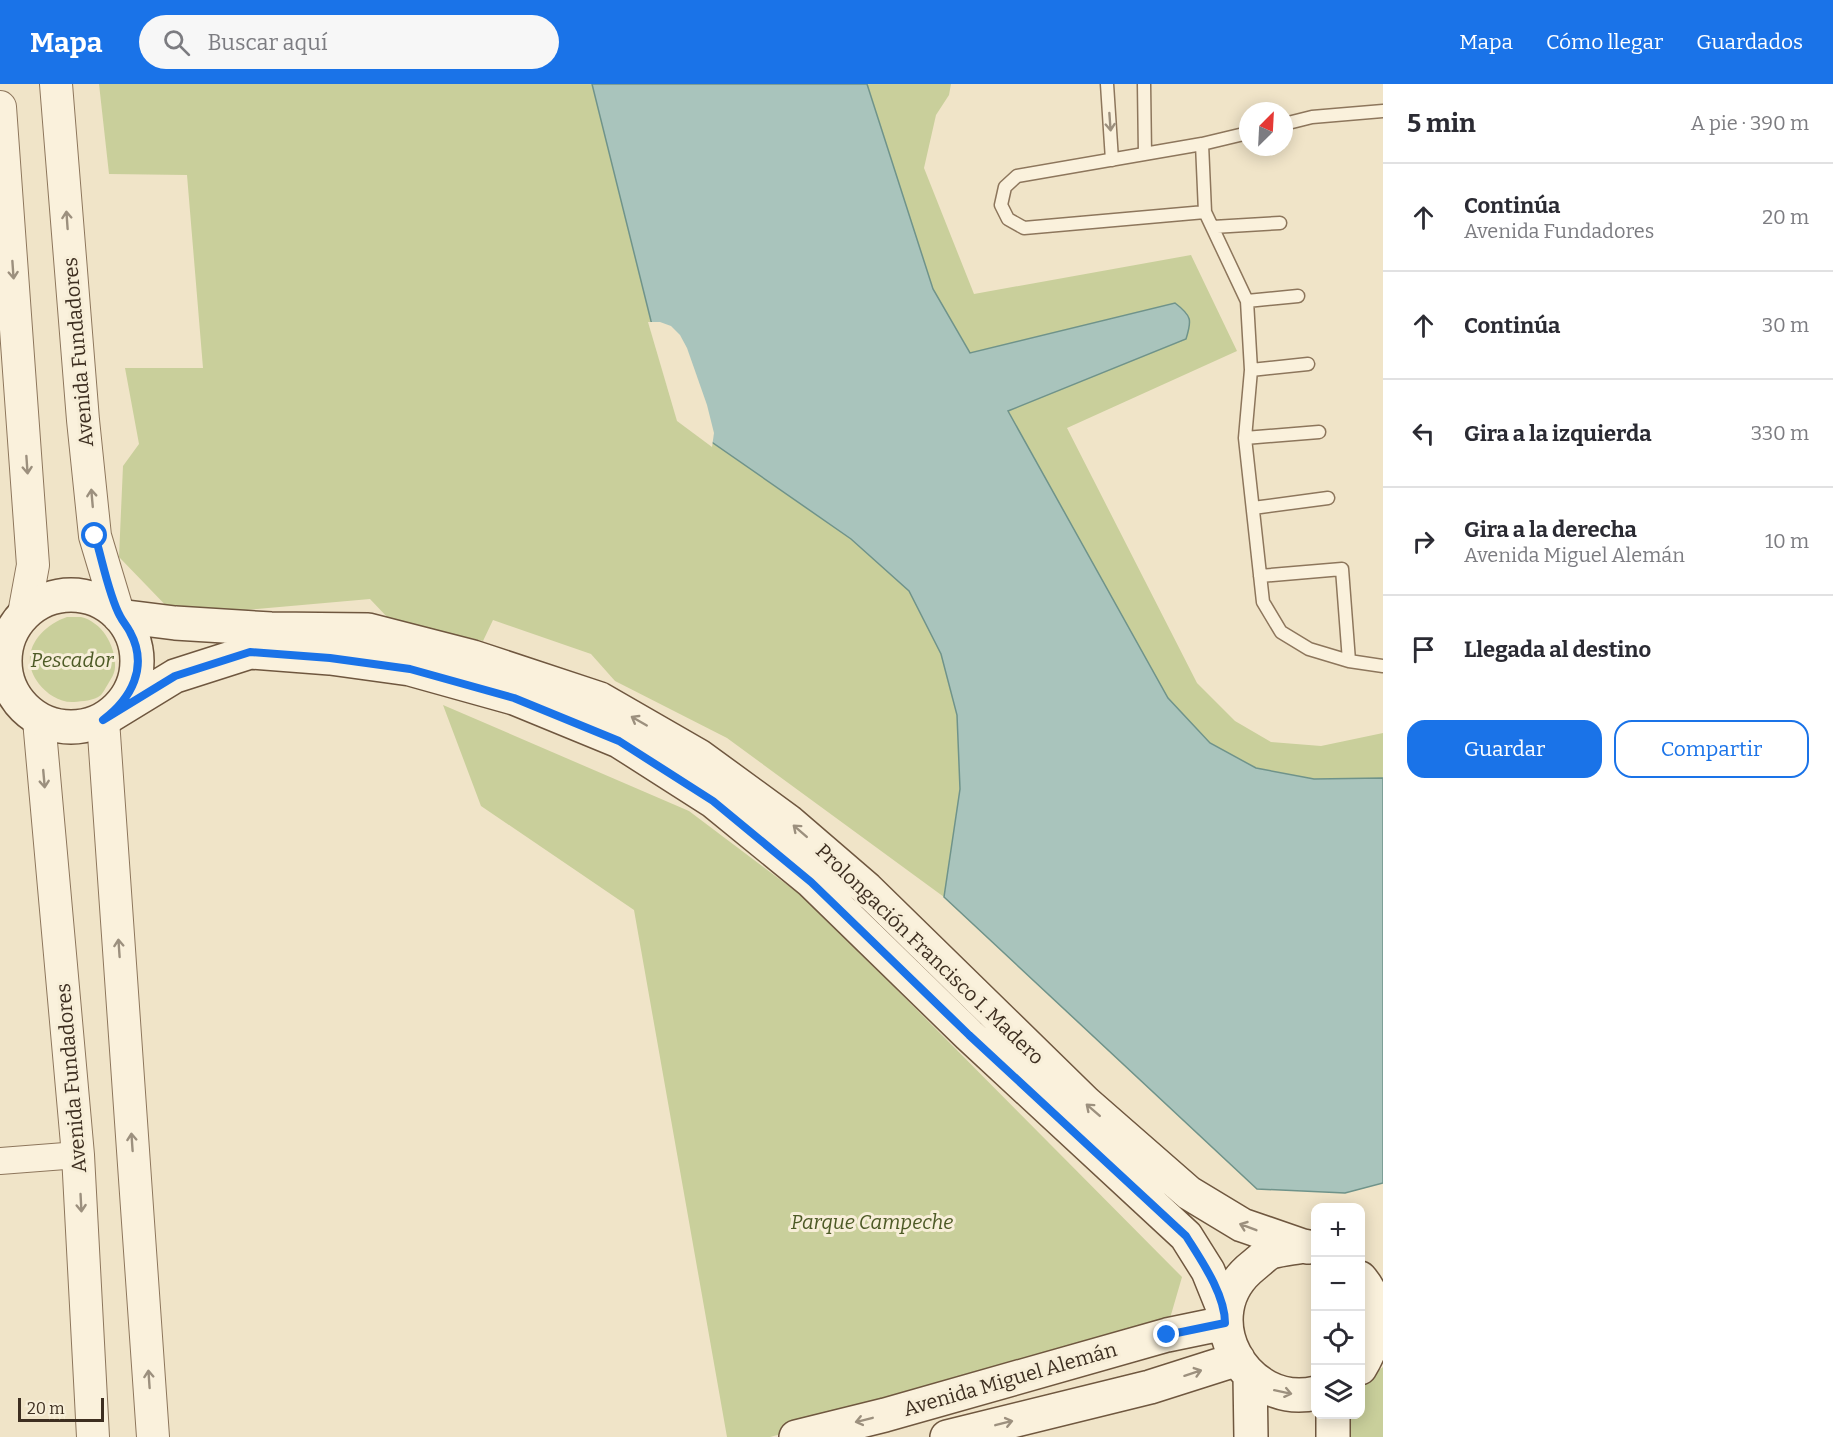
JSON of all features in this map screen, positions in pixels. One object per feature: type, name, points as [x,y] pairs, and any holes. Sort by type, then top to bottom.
[{"type":"main road","points":[[0,718],[39,720],[60,727],[82,727],[103,720],[119,708],[131,692],[137,672],[137,652],[131,633],[119,616],[103,603],[83,596],[61,596],[41,601],[12,619],[4,650],[4,671],[11,691],[22,708],[39,720]]},
{"type":"main road","name":"Prolongación Francisco I. Madero","points":[[119,616],[175,623],[271,629],[368,630],[474,657],[600,699],[699,756],[788,821],[867,889],[1086,1103],[1188,1193],[1242,1225],[1309,1247]]},
{"type":"main road","name":"Prolongación Francisco I. Madero","points":[[103,720],[175,676],[250,652],[330,658],[410,669],[514,698],[619,741],[713,801],[811,882],[969,1035],[1186,1236],[1208,1271],[1225,1318],[1227,1336],[1244,1367]]},
{"type":"main road","points":[[1225,1318],[1229,1298],[1241,1275],[1270,1252],[1309,1247]]},
{"type":"main road","points":[[1362,1365],[1371,1350],[1376,1335],[1374,1295]]},
{"type":"main road","name":"Avenida Miguel Alemán","points":[[796,1437],[1225,1318]]},
{"type":"main road","points":[[1244,1367],[1275,1392],[1304,1396],[1311,1394]]},
{"type":"main road","points":[[1244,1367],[1251,1437]]},
{"type":"main road","name":"Avenida Miguel Alemán","points":[[948,1437],[1150,1387],[1244,1367]]},
{"type":"main road","points":[[939,1399],[948,1437]]},
{"type":"main road","points":[[1333,1419],[1333,1437]]},
{"type":"street","name":"Avenida Fundadores","points":[[56,84],[82,409],[95,536],[119,616]]},
{"type":"street","points":[[0,107],[10,374],[33,566],[12,619]]},
{"type":"street","name":"Avenida Fundadores","points":[[39,720],[78,1155],[93,1437]]},
{"type":"street","points":[[103,720],[153,1437]]},
{"type":"street","points":[[0,1161],[78,1155]]},
{"type":"lane","points":[[1107,84],[1112,160]]},
{"type":"lane","points":[[1144,84],[1145,154]]},
{"type":"lane","points":[[1293,122],[1312,117],[1383,111]]},
{"type":"lane","points":[[1205,212],[1024,228],[1008,219],[1000,205],[1005,187],[1017,176],[1202,144],[1239,135]]},
{"type":"lane","points":[[1202,144],[1205,212],[1247,301],[1251,370],[1245,438],[1263,602],[1281,632],[1309,650],[1349,661],[1383,666]]},
{"type":"lane","points":[[1213,227],[1280,223]]},
{"type":"lane","points":[[1247,301],[1298,296]]},
{"type":"lane","points":[[1251,370],[1308,364]]},
{"type":"lane","points":[[1245,438],[1319,432]]},
{"type":"lane","points":[[1253,508],[1328,498]]},
{"type":"lane","points":[[1260,576],[1342,569],[1349,661]]},
{"type":"green space","points":[[99,84],[592,84],[651,321],[680,420],[851,539],[909,591],[941,654],[957,715],[960,789],[944,897],[727,738],[615,681],[591,654],[493,620],[483,641],[389,619],[370,599],[176,616],[119,557],[123,466],[139,444],[125,368],[203,368],[187,175],[109,174]]},
{"type":"green space","points":[[867,84],[951,84],[949,95],[936,115],[924,168],[974,294],[1191,255],[1237,351],[1067,428],[1197,683],[1235,721],[1271,742],[1321,746],[1383,733],[1383,778],[1314,779],[1256,768],[1210,743],[1168,698],[1007,411],[1186,339],[1175,303],[970,353],[933,290]]},
{"type":"green space","name":"Pescador","points":[[67,617],[81,617],[89,620],[101,629],[110,643],[115,659],[114,674],[98,697],[74,702],[59,699],[42,688],[33,673],[30,663],[34,644],[47,628]]},
{"type":"green space","name":"Parque Campeche","points":[[443,705],[689,811],[810,902],[1182,1277],[1166,1332],[770,1437],[727,1437],[634,910],[481,806]]},
{"type":"green space","points":[[1383,1367],[1383,1437],[1341,1437],[1341,1419],[1365,1419],[1365,1381]]},
{"type":"water","points":[[592,84],[867,84],[933,289],[970,353],[1175,303],[1188,315],[1190,323],[1186,339],[1008,411],[1168,698],[1210,743],[1256,768],[1314,779],[1383,778],[1383,1183],[1345,1193],[1257,1189],[944,897],[960,789],[957,715],[941,654],[909,591],[851,539],[680,420],[651,321]]},
{"type":"pier","points":[[648,322],[660,322],[671,326],[680,335],[687,348],[707,405],[714,433],[712,447],[677,421]]},
{"type":"route","points":[[95,536],[119,616],[131,633],[137,652],[137,672],[131,692],[119,708],[103,720],[175,676],[250,652],[330,658],[410,669],[514,698],[619,741],[713,801],[811,882],[969,1035],[1186,1236],[1208,1271],[1225,1313],[1225,1323],[1167,1335]]}]
